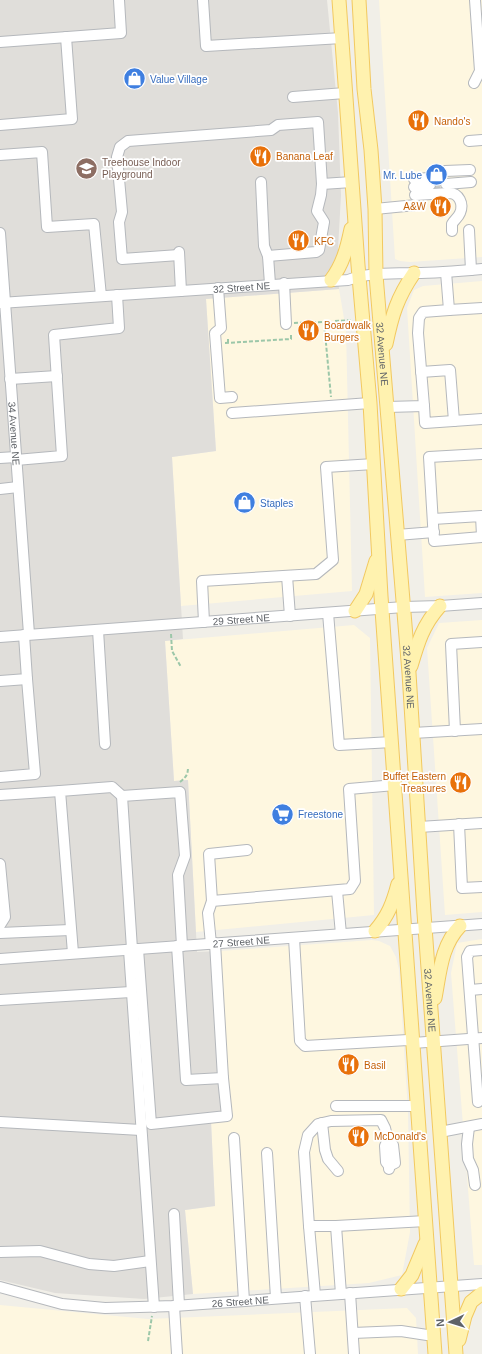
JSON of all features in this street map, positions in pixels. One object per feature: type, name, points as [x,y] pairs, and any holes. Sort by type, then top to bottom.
[{"type":"main road","name":"32 Avenue NE","points":[[339,0],[354,213],[370,403],[382,609],[435,1354]]},
{"type":"main road","name":"32 Avenue NE","points":[[359,0],[364,89],[371,150],[375,208],[376,275],[409,673],[425,928],[456,1354]]},
{"type":"main road","points":[[331,280],[343,262],[354,213]]},
{"type":"main road","points":[[383,360],[391,320],[401,293],[414,273]]},
{"type":"main road","points":[[355,611],[366,594],[379,553]]},
{"type":"main road","points":[[409,673],[425,625],[440,606]]},
{"type":"main road","points":[[376,932],[393,904],[401,875]]},
{"type":"main road","points":[[432,1017],[441,964],[446,945],[453,933],[460,926]]},
{"type":"main road","points":[[401,1289],[412,1274],[427,1240]]},
{"type":"main road","points":[[456,1354],[465,1316],[471,1302],[482,1293]]},
{"type":"street","points":[[0,42],[121,33],[119,0]]},
{"type":"street","points":[[203,0],[206,46],[342,38]]},
{"type":"street","points":[[474,83],[480,71],[475,0]]},
{"type":"street","points":[[0,125],[72,119],[66,37]]},
{"type":"street","points":[[293,97],[345,93]]},
{"type":"street","points":[[181,290],[179,254],[122,258],[119,222],[122,212],[117,156],[120,148],[128,141],[271,130],[278,125],[318,122],[322,184],[318,210],[324,222],[319,250],[316,252],[268,256]]},
{"type":"street","points":[[469,141],[482,140]]},
{"type":"street","points":[[0,155],[42,152],[47,227],[94,224],[101,296]]},
{"type":"street","points":[[446,177],[470,176]]},
{"type":"street","points":[[375,208],[415,188],[429,178]]},
{"type":"street","points":[[261,182],[264,246],[268,256],[270,284]]},
{"type":"street","points":[[322,184],[352,182]]},
{"type":"street","points":[[415,188],[454,193],[458,196],[461,210],[452,224],[452,231]]},
{"type":"street","points":[[469,230],[471,270]]},
{"type":"street","name":"34 Avenue NE","points":[[0,233],[5,364],[10,379],[16,459],[27,679],[35,774],[0,777]]},
{"type":"street","name":"32 Street NE","points":[[3,303],[284,283],[348,280],[359,276],[396,273],[446,272],[482,269]]},
{"type":"street","points":[[446,272],[449,310]]},
{"type":"street","points":[[284,283],[289,325]]},
{"type":"street","points":[[218,288],[221,328],[215,334],[220,398],[232,398]]},
{"type":"street","points":[[0,458],[16,459],[62,456],[54,335],[119,328],[117,295]]},
{"type":"street","points":[[482,308],[423,312],[419,318],[425,423],[482,419]]},
{"type":"street","points":[[421,372],[450,370],[454,421]]},
{"type":"street","points":[[10,379],[57,376]]},
{"type":"street","points":[[232,413],[370,403]]},
{"type":"street","points":[[387,407],[424,406]]},
{"type":"street","points":[[433,519],[481,516],[482,537],[434,541],[430,457],[482,454]]},
{"type":"street","points":[[204,622],[202,581],[316,574],[333,560],[326,467],[374,464]]},
{"type":"street","points":[[0,489],[18,487]]},
{"type":"street","points":[[397,535],[434,532]]},
{"type":"street","points":[[287,576],[290,616]]},
{"type":"street","name":"29 Street NE","points":[[0,636],[404,607],[482,603]]},
{"type":"street","points":[[328,613],[339,745],[392,742]]},
{"type":"street","points":[[98,630],[105,744]]},
{"type":"street","points":[[455,731],[450,644],[482,642]]},
{"type":"street","points":[[0,681],[27,679]]},
{"type":"street","points":[[413,733],[482,729]]},
{"type":"street","points":[[212,901],[350,889],[355,881],[349,788],[395,785]]},
{"type":"street","points":[[0,795],[112,787],[122,796],[133,949],[151,1124],[227,1116],[213,943],[208,913],[212,901],[209,854],[247,850]]},
{"type":"street","points":[[60,791],[73,953]]},
{"type":"street","points":[[122,796],[180,792],[185,856],[178,875],[186,1080],[223,1078]]},
{"type":"street","points":[[419,827],[482,823]]},
{"type":"street","points":[[459,824],[462,888],[482,887]]},
{"type":"street","points":[[0,864],[5,917],[0,925]]},
{"type":"street","points":[[338,891],[341,934]]},
{"type":"street","name":"27 Street NE","points":[[0,959],[482,924]]},
{"type":"street","points":[[0,933],[70,930]]},
{"type":"street","points":[[294,938],[300,1041],[305,1046],[408,1040],[413,1043],[478,1038]]},
{"type":"street","points":[[133,949],[131,992],[154,1307]]},
{"type":"street","points":[[478,1102],[478,1038],[470,990],[467,957],[470,951],[482,950]]},
{"type":"street","points":[[470,990],[482,989]]},
{"type":"street","points":[[0,1000],[131,992]]},
{"type":"street","points":[[336,1106],[418,1106]]},
{"type":"street","points":[[310,1354],[309,1226],[304,1152],[308,1135],[318,1124],[331,1121],[381,1120],[388,1140],[393,1145],[394,1162],[389,1167]]},
{"type":"street","points":[[0,1122],[141,1130]]},
{"type":"street","points":[[322,1123],[325,1150],[328,1159],[338,1171]]},
{"type":"street","points":[[440,1132],[482,1124]]},
{"type":"street","points":[[469,1127],[467,1144],[468,1159],[473,1170],[475,1185]]},
{"type":"street","points":[[234,1138],[244,1301]]},
{"type":"street","points":[[268,1153],[276,1298]]},
{"type":"street","points":[[174,1214],[177,1354]]},
{"type":"street","points":[[309,1226],[426,1221]]},
{"type":"street","points":[[336,1226],[353,1332],[354,1354]]},
{"type":"street","points":[[0,1252],[40,1251],[89,1264],[114,1266],[150,1261]]},
{"type":"street","name":"26 Street NE","points":[[0,1288],[62,1304],[106,1308],[176,1306],[482,1284]]},
{"type":"street","points":[[353,1332],[401,1331],[427,1335],[434,1334]]},
{"type":"path","points":[[336,321],[355,320]]},
{"type":"path","points":[[323,322],[331,400]]},
{"type":"path","points":[[221,344],[291,339],[289,325],[328,322]]},
{"type":"path","points":[[170,624],[172,651],[181,667]]},
{"type":"path","points":[[179,783],[186,777],[188,767]]},
{"type":"path","points":[[148,1341],[154,1307]]},
{"type":"shaded area","points":[[0,0],[327,0],[338,113],[341,195],[338,249],[339,289],[206,299],[216,451],[172,457],[183,639],[165,641],[174,781],[188,780],[197,952],[220,951],[225,1120],[211,1121],[215,1206],[185,1210],[193,1294],[144,1299],[55,1293],[0,1280]]},
{"type":"shaded area","points":[[379,0],[482,0],[482,257],[410,262],[395,259]]},
{"type":"shaded area","points":[[482,281],[482,593],[425,597],[407,308],[414,290],[423,286]]},
{"type":"shaded area","points":[[339,289],[346,330],[352,591],[181,606],[172,457],[216,451],[206,299]]},
{"type":"shaded area","points":[[482,620],[482,912],[445,915],[427,648],[439,623]]},
{"type":"shaded area","points":[[354,625],[370,638],[374,915],[196,932],[188,780],[174,781],[165,641]]},
{"type":"shaded area","points":[[482,939],[482,1265],[474,1265],[451,973],[457,943]]},
{"type":"shaded area","points":[[372,940],[379,941],[390,946],[396,957],[399,970],[408,1111],[410,1232],[402,1275],[369,1283],[193,1294],[185,1210],[215,1206],[211,1121],[220,951]]},
{"type":"shaded area","points":[[0,1305],[148,1319],[407,1308],[416,1318],[418,1354],[0,1354]]},
{"type":"tunnel","points":[[429,178],[446,177]]},
{"type":"tunnel","points":[[430,185],[446,184]]},
{"type":"place","name":"Value Village","points":[[134,79]]},
{"type":"place","name":"Nando's","points":[[418,121]]},
{"type":"place","name":"Banana Leaf","points":[[260,156]]},
{"type":"place","name":"Treehouse Indoor Playground","points":[[87,168]]},
{"type":"place","name":"Mr. Lube","points":[[437,175]]},
{"type":"place","name":"A&W","points":[[441,206]]},
{"type":"place","name":"KFC","points":[[299,241]]},
{"type":"place","name":"Boardwalk Burgers","points":[[308,331]]},
{"type":"place","name":"Staples","points":[[245,503]]},
{"type":"place","name":"Buffet Eastern Treasures","points":[[461,782]]},
{"type":"place","name":"Freestone","points":[[282,814]]},
{"type":"place","name":"Basil","points":[[348,1065]]},
{"type":"place","name":"McDonald's","points":[[359,1136]]}]
